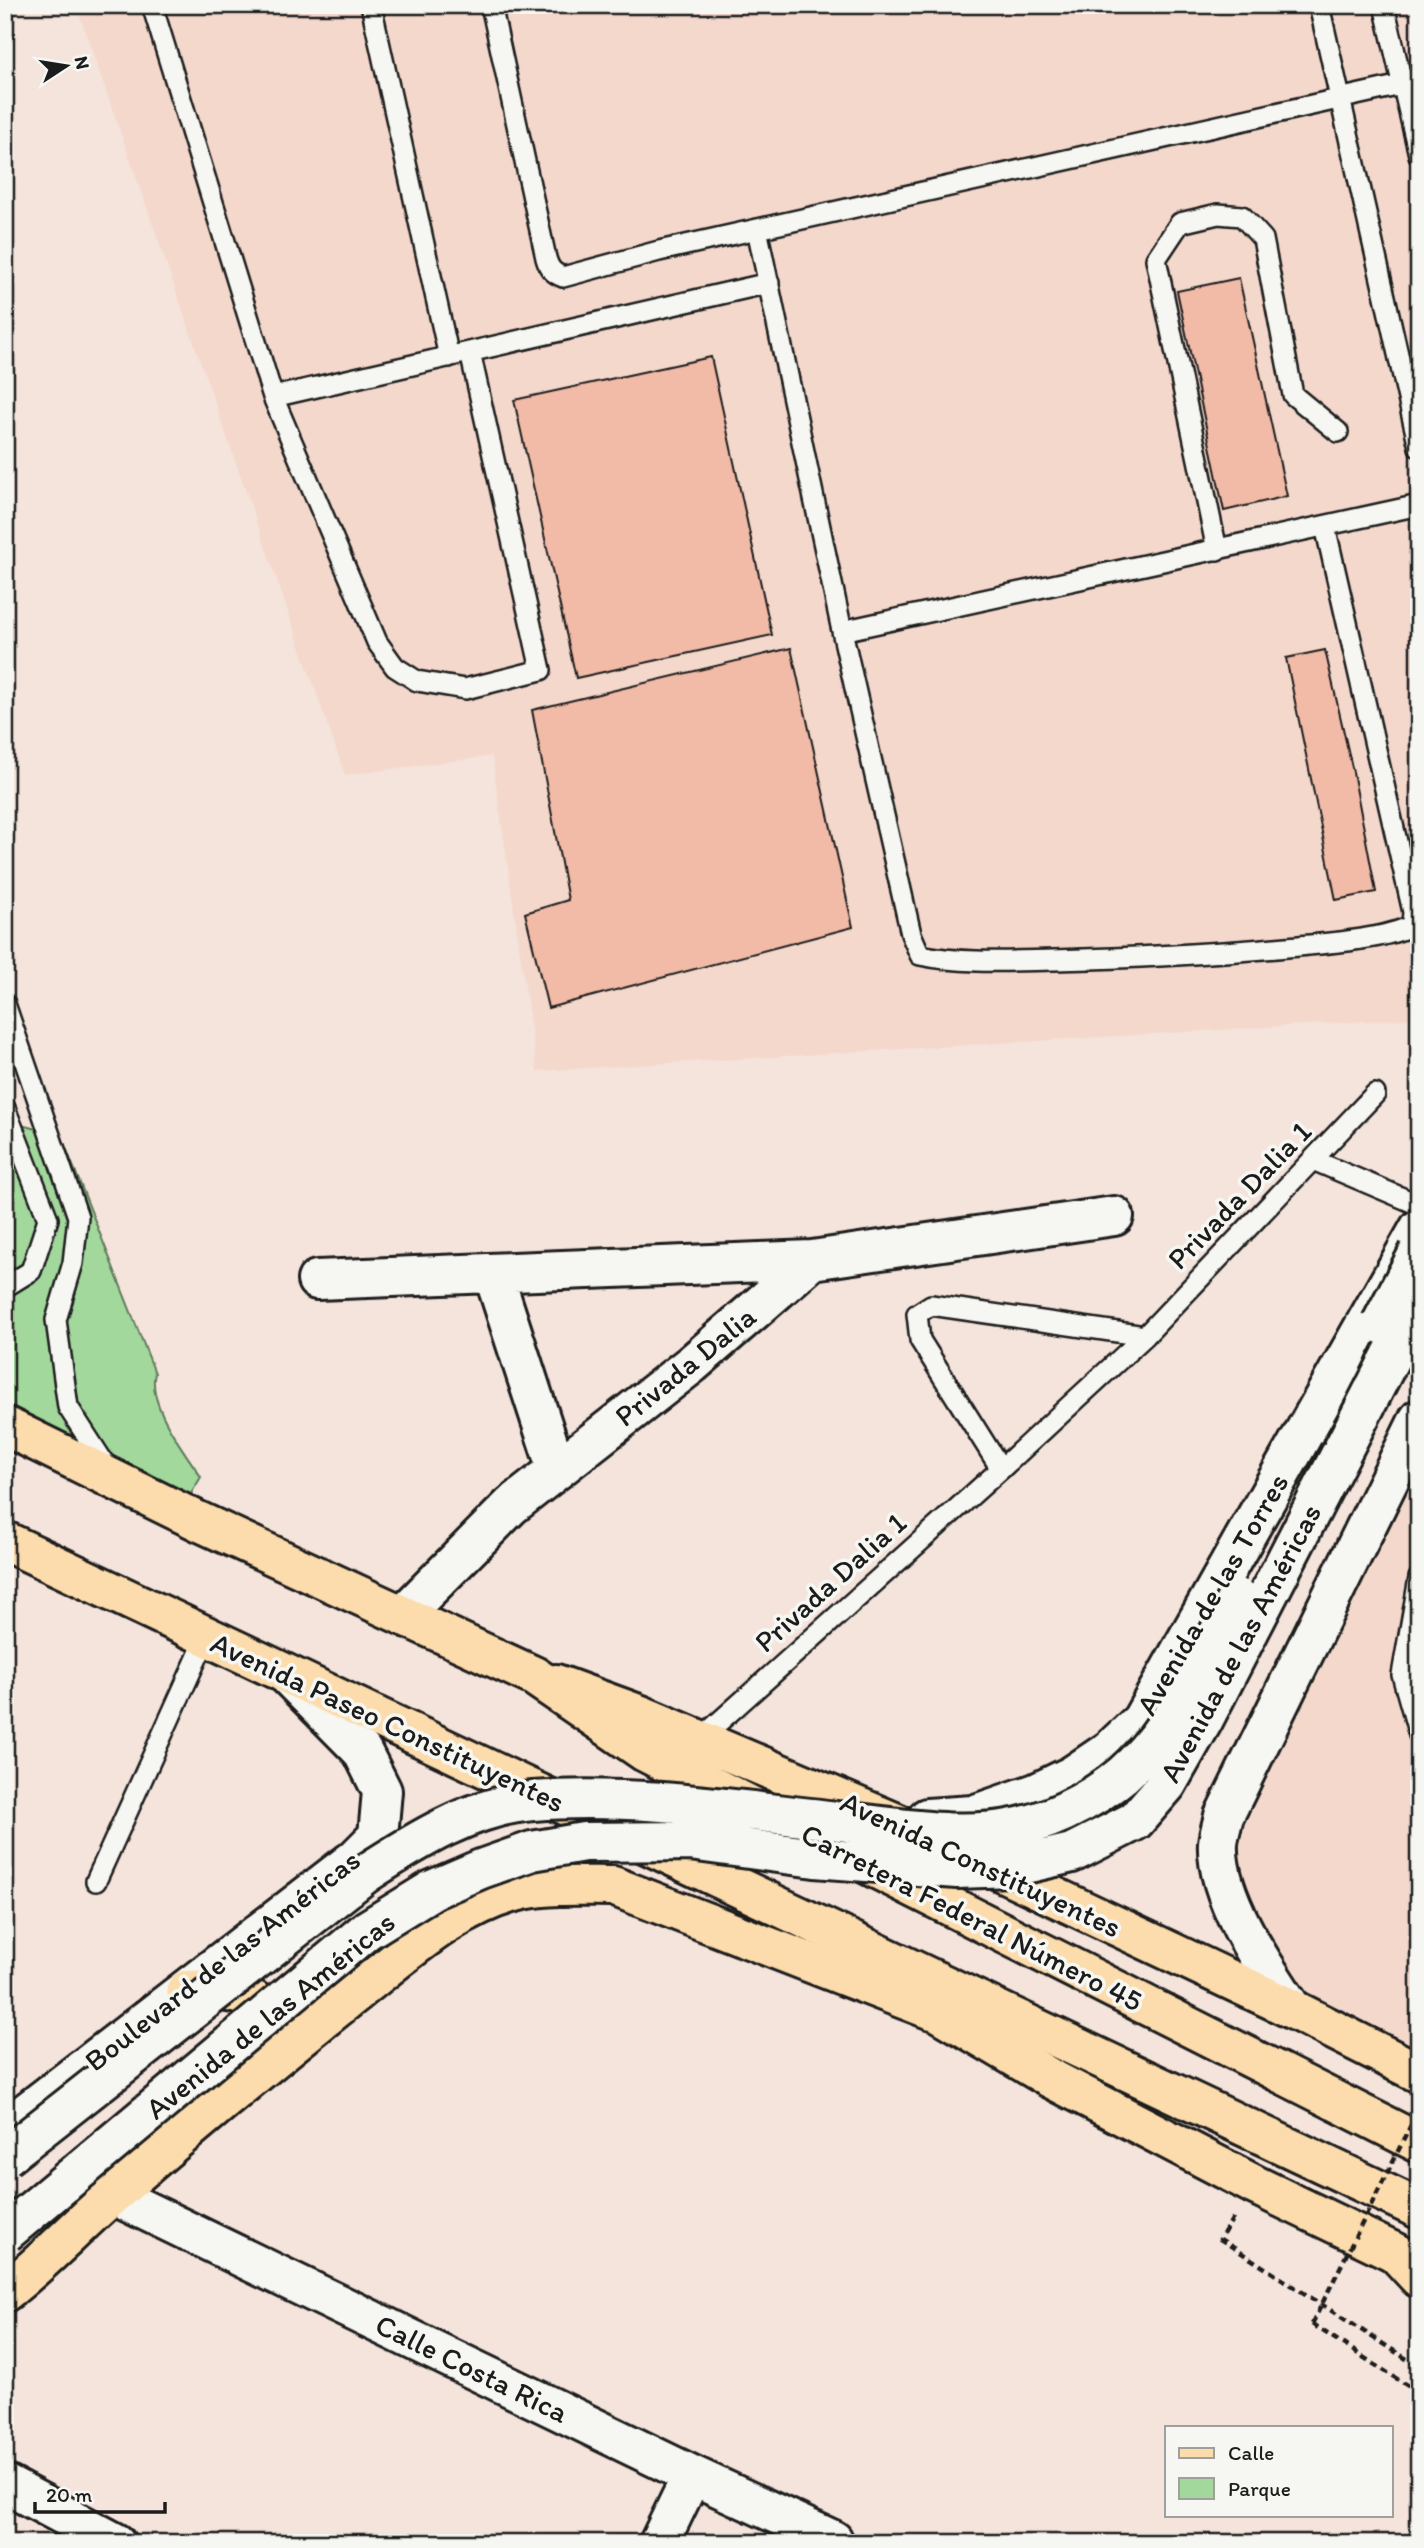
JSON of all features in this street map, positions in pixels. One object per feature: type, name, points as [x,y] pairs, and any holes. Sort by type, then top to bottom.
[{"type":"main road","points":[[5,1426],[198,1521],[534,1676]]},
{"type":"main road","name":"Avenida Paseo Constituyentes","points":[[5,1541],[771,1903]]},
{"type":"main road","name":"Avenida Constituyentes","points":[[534,1676],[641,1714],[893,1821],[1292,2009],[1419,2073]]},
{"type":"main road","name":"Carretera Federal Número 45","points":[[534,1676],[645,1752],[1419,2143]]},
{"type":"main road","points":[[5,2292],[25,2277],[113,2195],[279,2054],[429,1935],[477,1908],[522,1891],[559,1886],[613,1886],[932,2010]]},
{"type":"main road","points":[[771,1903],[932,2010],[1050,2078],[1411,2264]]},
{"type":"main road","points":[[771,1903],[1419,2209]]},
{"type":"main road","points":[[186,1990],[217,1988],[245,1994],[262,2006],[275,2024],[279,2054]]},
{"type":"street","name":"Privada Dalia","points":[[317,1280],[812,1260],[1114,1216]]},
{"type":"street","name":"Avenida de las Torres","points":[[893,1821],[973,1815],[1036,1793],[1073,1775],[1110,1751],[1141,1721],[1419,1229]]},
{"type":"street","name":"Avenida de las Américas","points":[[5,2157],[365,1874],[408,1846],[451,1824],[490,1809],[532,1801],[636,1800],[960,1834],[1020,1827],[1065,1811],[1096,1794],[1134,1765],[1167,1724],[1197,1674],[1419,1252]]},
{"type":"street","name":"Privada Dalia","points":[[403,1615],[511,1506],[692,1364],[812,1260]]},
{"type":"street","points":[[493,1273],[557,1470]]},
{"type":"street","name":"Avenida de las Américas","points":[[5,2233],[367,1930],[432,1890],[532,1850],[584,1842],[690,1841],[841,1860],[957,1869],[1013,1867],[1072,1853],[1135,1821],[1167,1784],[1205,1719],[1419,1302]]},
{"type":"street","points":[[1292,2009],[1256,1955],[1223,1884],[1218,1844],[1224,1816],[1419,1419]]},
{"type":"street","name":"Boulevard de las Américas","points":[[5,2129],[356,1858],[378,1836],[382,1791],[362,1751],[285,1672]]},
{"type":"street","name":"Calle Costa Rica","points":[[113,2195],[833,2540]]},
{"type":"street","points":[[659,2543],[692,2474]]},
{"type":"street","points":[[5,2484],[116,2543]]},
{"type":"lane","points":[[152,5],[273,397],[377,642],[395,667],[417,681],[466,689],[541,670],[470,352]]},
{"type":"lane","points":[[371,5],[449,357]]},
{"type":"lane","points":[[491,5],[549,267],[555,274],[570,276],[659,251],[1410,82]]},
{"type":"lane","points":[[1319,5],[1419,447]]},
{"type":"lane","points":[[1384,5],[1410,82],[1419,155]]},
{"type":"lane","points":[[1217,550],[1156,259],[1180,223],[1218,214],[1242,216],[1263,239],[1293,395],[1338,432]]},
{"type":"lane","points":[[757,229],[842,631],[911,934],[920,954],[942,959],[1031,960],[1216,953],[1326,943],[1401,931],[1412,925],[1413,912],[1325,526]]},
{"type":"lane","points":[[273,397],[768,283]]},
{"type":"lane","points":[[842,631],[1419,505]]},
{"type":"lane","points":[[5,1004],[78,1217],[74,1263],[56,1320],[68,1407],[114,1479]]},
{"type":"lane","name":"Privada Dalia 1","points":[[700,1739],[1145,1336],[1375,1094]]},
{"type":"lane","points":[[5,1108],[48,1219],[31,1271],[5,1287]]},
{"type":"lane","points":[[1313,1160],[1419,1205]]},
{"type":"lane","points":[[1001,1469],[920,1340],[917,1314],[931,1305],[1145,1336]]},
{"type":"lane","points":[[1419,1578],[1402,1675],[1419,1735]]},
{"type":"lane","points":[[96,1881],[207,1636]]},
{"type":"path","points":[[1419,2109],[1312,2323],[1419,2393]]},
{"type":"path","points":[[1255,2185],[1220,2239],[1419,2367]]},
{"type":"shaded area","points":[[76,5],[1419,5],[1419,1018],[537,1071],[492,756],[345,775]]},
{"type":"shaded area","points":[[1419,1427],[1419,2066],[1292,2009],[1256,1955],[1224,1816]]},
{"type":"green space","points":[[5,1121],[61,1135],[155,1373],[156,1399],[177,1441],[201,1477],[180,1512],[5,1422]]},
{"type":"building","points":[[1239,278],[1287,496],[1224,511],[1177,291]]},
{"type":"building","points":[[711,357],[772,635],[576,678],[514,400]]},
{"type":"building","points":[[791,648],[853,927],[548,1008],[525,913],[568,900],[532,710]]},
{"type":"building","points":[[1325,650],[1353,772],[1376,892],[1336,900],[1286,658]]}]
